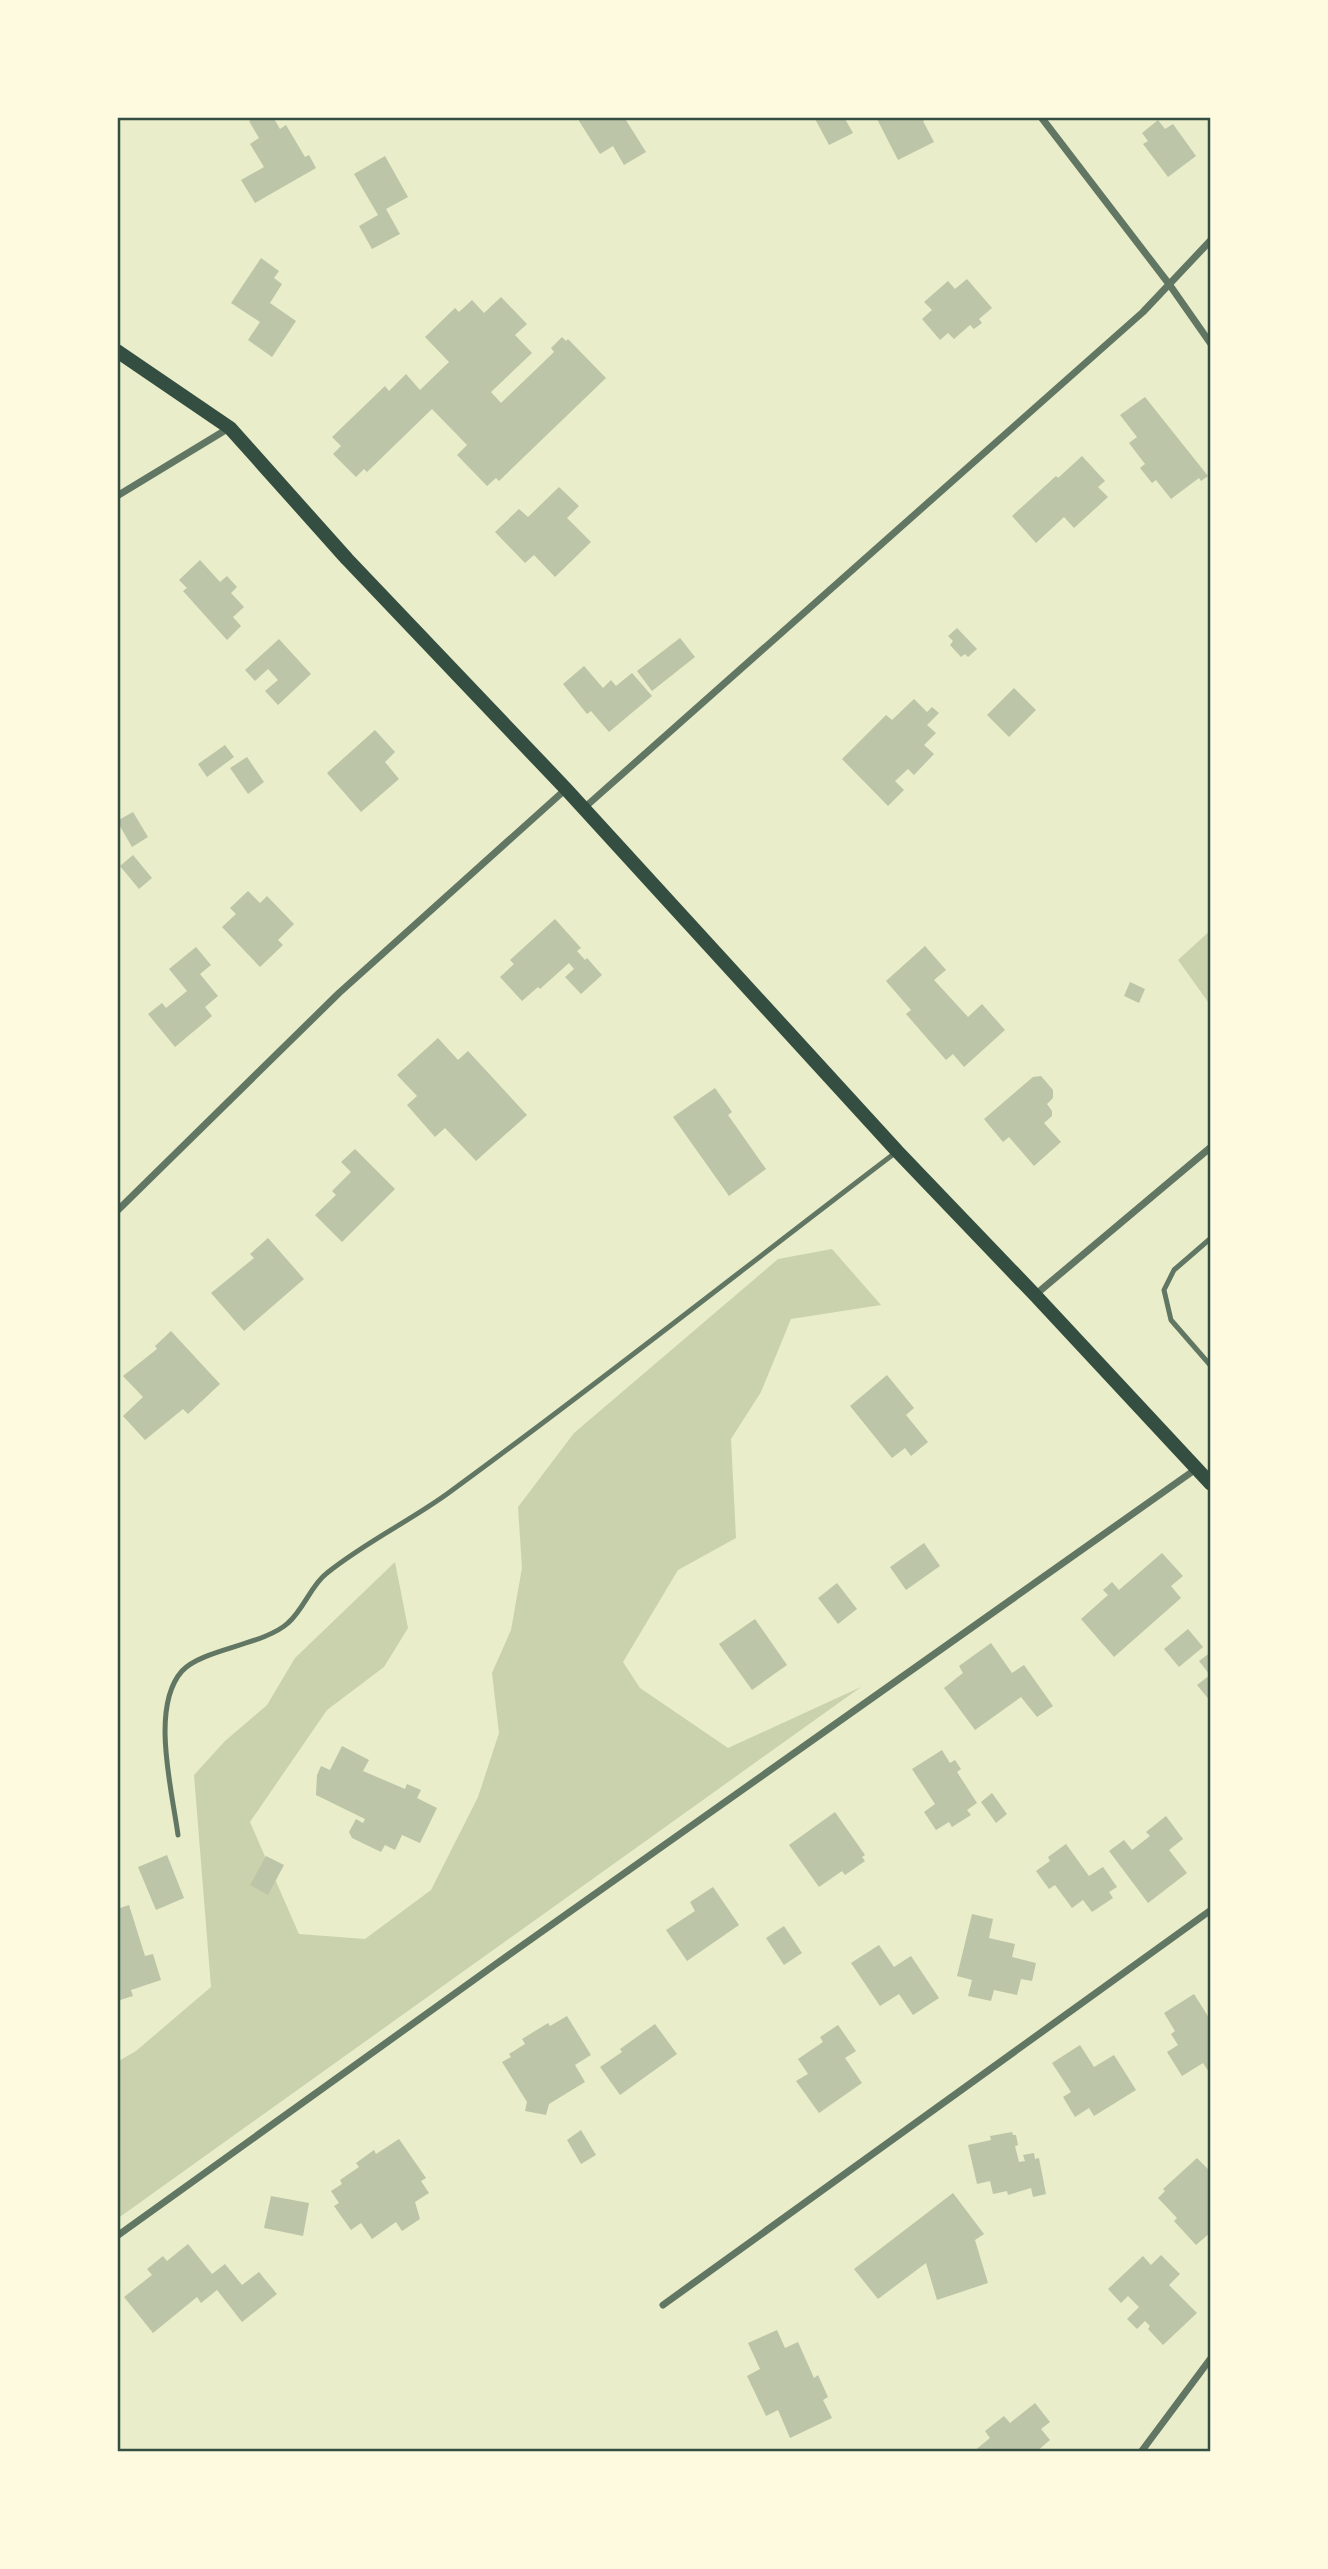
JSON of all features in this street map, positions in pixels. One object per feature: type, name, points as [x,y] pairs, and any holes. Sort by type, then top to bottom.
[{"type":"main road","points":[[117,351],[230,428],[347,559],[566,789],[897,1151],[1211,1484]]},
{"type":"street","points":[[1041,117],[1169,284],[1211,344]]},
{"type":"street","points":[[583,808],[1143,312],[1211,240]]},
{"type":"street","points":[[117,496],[230,428]]},
{"type":"street","points":[[117,1212],[339,993],[566,789]]},
{"type":"street","points":[[1035,1295],[1211,1147]]},
{"type":"street","points":[[117,2236],[1196,1468]]},
{"type":"street","points":[[663,2305],[1211,1910]]},
{"type":"street","points":[[1140,2452],[1211,2358]]},
{"type":"lane","points":[[178,1835],[164,1732],[168,1694],[183,1669],[286,1626],[298,1614],[324,1574],[445,1495],[897,1151]]},
{"type":"lane","points":[[1211,1238],[1174,1270],[1164,1290],[1171,1320],[1211,1366]]},
{"type":"green space","points":[[1211,930],[1211,1006],[1178,960]]},
{"type":"green space","points":[[832,1249],[881,1305],[791,1319],[761,1392],[731,1439],[736,1538],[678,1570],[623,1662],[640,1688],[728,1748],[861,1687],[117,2219],[117,2062],[136,2051],[211,1987],[194,1775],[225,1741],[267,1705],[295,1658],[395,1562],[408,1628],[384,1667],[327,1710],[250,1822],[299,1934],[365,1939],[431,1890],[478,1797],[499,1733],[492,1673],[511,1630],[522,1568],[518,1507],[574,1433],[778,1259]]},
{"type":"building","points":[[255,117],[273,117],[280,129],[286,125],[305,157],[309,155],[316,168],[255,203],[241,180],[264,167],[250,144],[259,138],[249,121]]},
{"type":"building","points":[[580,117],[624,117],[646,152],[624,165],[613,146],[600,154],[579,121]]},
{"type":"building","points":[[814,117],[844,117],[853,133],[829,145]]},
{"type":"building","points":[[876,117],[929,117],[923,121],[934,142],[898,160]]},
{"type":"building","points":[[1158,120],[1165,129],[1173,124],[1196,156],[1168,177],[1143,144],[1148,141],[1142,133]]},
{"type":"building","points":[[385,156],[408,197],[386,209],[400,234],[372,249],[359,226],[378,215],[354,174]]},
{"type":"building","points":[[261,258],[279,271],[274,278],[282,284],[270,303],[296,321],[272,357],[248,340],[260,322],[231,303]]},
{"type":"building","points":[[967,279],[992,308],[979,319],[982,323],[974,329],[970,325],[954,339],[948,333],[940,340],[922,319],[932,310],[924,302],[948,281],[955,289]]},
{"type":"building","points":[[501,297],[527,324],[515,335],[532,353],[491,392],[501,403],[554,352],[551,348],[562,337],[566,341],[568,339],[606,378],[499,481],[496,478],[487,486],[457,455],[467,445],[432,409],[367,472],[364,469],[356,477],[333,454],[341,446],[332,437],[385,386],[389,391],[406,374],[420,390],[449,362],[425,337],[455,308],[459,312],[472,300],[484,313]]},
{"type":"building","points":[[1145,397],[1208,476],[1201,481],[1199,478],[1171,499],[1156,480],[1152,483],[1140,468],[1145,464],[1129,443],[1137,437],[1120,415]]},
{"type":"building","points":[[1082,456],[1105,481],[1098,487],[1108,497],[1074,528],[1064,517],[1036,543],[1012,516]]},
{"type":"building","points":[[559,487],[579,506],[567,518],[591,542],[555,577],[534,555],[525,563],[495,532],[519,509],[528,517]]},
{"type":"building","points":[[200,560],[220,582],[227,576],[237,587],[231,593],[244,607],[233,617],[241,626],[227,640],[183,591],[187,588],[179,580]]},
{"type":"building","points":[[957,628],[977,649],[968,657],[965,654],[961,657],[950,645],[953,641],[948,636]]},
{"type":"building","points":[[680,638],[695,657],[652,691],[637,671]]},
{"type":"building","points":[[279,639],[311,674],[278,705],[265,691],[278,680],[268,669],[255,681],[245,670]]},
{"type":"building","points":[[584,666],[603,688],[611,680],[616,686],[632,673],[652,696],[609,732],[591,711],[587,714],[563,684]]},
{"type":"building","points":[[1014,688],[1036,710],[1009,737],[987,715]]},
{"type":"building","points":[[914,699],[927,712],[932,707],[939,713],[927,725],[936,733],[924,745],[934,754],[914,775],[908,769],[895,781],[904,790],[888,806],[842,759],[886,715],[892,720]]},
{"type":"building","points":[[375,730],[395,752],[385,762],[399,779],[361,812],[327,773]]},
{"type":"building","points":[[225,745],[234,757],[207,777],[198,764]]},
{"type":"building","points":[[247,757],[264,782],[248,794],[230,768]]},
{"type":"building","points":[[133,812],[148,837],[132,847],[117,821]]},
{"type":"building","points":[[133,855],[152,878],[139,889],[120,866]]},
{"type":"building","points":[[248,891],[260,903],[267,896],[294,924],[278,940],[283,945],[260,967],[222,927],[236,914],[230,908]]},
{"type":"building","points":[[555,919],[581,948],[577,951],[602,975],[581,994],[565,977],[574,969],[569,963],[522,1001],[500,977],[514,964],[510,960]]},
{"type":"building","points":[[925,946],[946,970],[934,980],[968,1017],[982,1004],[1005,1030],[964,1067],[953,1054],[946,1060],[906,1014],[911,1010],[886,981]]},
{"type":"building","points":[[196,947],[211,965],[200,974],[218,996],[205,1007],[212,1016],[175,1047],[148,1014],[162,1003],[166,1008],[187,991],[169,969]]},
{"type":"building","points":[[1130,982],[1145,989],[1139,1003],[1124,996]]},
{"type":"building","points":[[438,1038],[458,1060],[468,1051],[527,1115],[476,1161],[445,1128],[435,1137],[407,1105],[417,1096],[397,1075]]},
{"type":"building","points":[[1041,1076],[1053,1090],[1053,1098],[1047,1104],[1052,1116],[1044,1123],[1061,1142],[1034,1166],[1009,1137],[1003,1142],[984,1119],[1033,1077]]},
{"type":"building","points":[[715,1088],[732,1112],[728,1115],[766,1169],[729,1196],[673,1117]]},
{"type":"building","points":[[355,1149],[395,1189],[342,1242],[315,1215],[336,1195],[332,1191],[351,1172],[341,1162]]},
{"type":"building","points":[[268,1238],[304,1279],[244,1331],[211,1293],[254,1258],[250,1254]]},
{"type":"building","points":[[171,1331],[220,1384],[188,1414],[183,1409],[145,1440],[123,1416],[143,1397],[123,1376],[157,1349],[155,1346]]},
{"type":"building","points":[[887,1375],[914,1408],[906,1415],[928,1442],[911,1456],[905,1448],[892,1458],[850,1406]]},
{"type":"building","points":[[924,1543],[940,1566],[906,1590],[890,1567]]},
{"type":"building","points":[[1162,1553],[1183,1576],[1171,1586],[1181,1598],[1114,1657],[1081,1619],[1108,1595],[1103,1590],[1112,1582],[1119,1590]]},
{"type":"building","points":[[837,1583],[857,1609],[838,1624],[818,1598]]},
{"type":"building","points":[[755,1619],[787,1665],[752,1690],[719,1644]]},
{"type":"building","points":[[1188,1629],[1203,1647],[1179,1667],[1164,1649]]},
{"type":"building","points":[[991,1643],[1012,1673],[1024,1665],[1053,1706],[1037,1717],[1021,1697],[975,1730],[944,1688],[963,1673],[959,1666]]},
{"type":"building","points":[[1211,1652],[1211,1702],[1197,1685],[1210,1675],[1199,1661]]},
{"type":"building","points":[[342,1746],[369,1760],[363,1771],[405,1789],[407,1784],[421,1790],[417,1798],[437,1808],[420,1843],[402,1835],[395,1850],[385,1845],[381,1852],[352,1838],[349,1832],[356,1819],[363,1823],[365,1819],[316,1795],[317,1775],[321,1766],[330,1770]]},
{"type":"building","points":[[942,1750],[950,1763],[955,1760],[961,1769],[957,1772],[977,1803],[967,1810],[971,1815],[952,1827],[949,1822],[936,1830],[924,1812],[935,1804],[912,1769]]},
{"type":"building","points":[[992,1793],[1007,1814],[996,1823],[981,1802]]},
{"type":"building","points":[[835,1812],[865,1855],[862,1857],[865,1861],[845,1875],[842,1871],[819,1887],[789,1845]]},
{"type":"building","points":[[1166,1816],[1183,1839],[1169,1850],[1187,1873],[1148,1903],[1109,1851],[1124,1840],[1132,1850],[1150,1836],[1146,1832]]},
{"type":"building","points":[[1066,1844],[1089,1876],[1103,1867],[1117,1887],[1109,1892],[1113,1898],[1092,1912],[1083,1900],[1072,1908],[1055,1885],[1049,1889],[1036,1871],[1050,1861],[1048,1857]]},
{"type":"building","points":[[167,1855],[184,1898],[156,1910],[138,1867]]},
{"type":"building","points":[[266,1856],[284,1865],[268,1895],[250,1885]]},
{"type":"building","points":[[713,1887],[739,1925],[687,1961],[666,1930],[695,1911],[690,1902]]},
{"type":"building","points":[[129,1905],[145,1956],[153,1954],[161,1980],[131,1990],[133,1996],[117,2001],[117,1909]]},
{"type":"building","points":[[972,1914],[993,1919],[989,1938],[1015,1944],[1012,1957],[1036,1963],[1032,1981],[1021,1979],[1017,1995],[994,1990],[991,2001],[968,1996],[972,1980],[957,1976]]},
{"type":"building","points":[[784,1926],[802,1953],[784,1965],[766,1938]]},
{"type":"building","points":[[879,1945],[894,1967],[911,1956],[939,1998],[913,2015],[899,1994],[880,2006],[851,1963]]},
{"type":"building","points":[[1194,1994],[1211,2021],[1211,2075],[1203,2063],[1182,2076],[1167,2052],[1178,2045],[1171,2034],[1175,2031],[1164,2013]]},
{"type":"building","points":[[567,2016],[591,2055],[575,2065],[585,2082],[549,2104],[546,2115],[525,2111],[527,2102],[502,2062],[525,2044],[522,2039],[548,2023],[550,2026]]},
{"type":"building","points":[[655,2024],[677,2054],[620,2095],[600,2067]]},
{"type":"building","points":[[838,2025],[856,2051],[845,2058],[862,2083],[819,2113],[796,2081],[808,2074],[798,2059],[823,2042],[820,2037]]},
{"type":"building","points":[[1080,2045],[1094,2067],[1114,2055],[1136,2090],[1094,2116],[1089,2108],[1075,2117],[1063,2097],[1071,2092],[1052,2063]]},
{"type":"building","points":[[581,2130],[596,2155],[581,2164],[567,2140]]},
{"type":"building","points":[[1012,2132],[1016,2135],[1018,2145],[1015,2146],[1019,2162],[1025,2161],[1023,2155],[1034,2153],[1035,2159],[1039,2158],[1046,2194],[1033,2197],[1031,2188],[1008,2195],[1007,2191],[993,2194],[990,2181],[977,2184],[968,2145],[991,2140],[990,2136]]},
{"type":"building","points":[[399,2139],[426,2178],[421,2181],[429,2193],[415,2202],[420,2219],[402,2231],[396,2222],[372,2239],[361,2223],[351,2230],[334,2206],[339,2203],[331,2191],[342,2184],[340,2180],[359,2167],[356,2163],[374,2150],[376,2154]]},
{"type":"building","points":[[1197,2158],[1211,2172],[1211,2232],[1196,2245],[1174,2221],[1177,2218],[1158,2198],[1165,2191],[1163,2189]]},
{"type":"building","points":[[953,2193],[984,2234],[975,2240],[988,2283],[937,2300],[926,2263],[878,2299],[854,2269]]},
{"type":"building","points":[[271,2196],[309,2203],[303,2236],[264,2228]]},
{"type":"building","points":[[188,2244],[212,2274],[225,2264],[242,2285],[259,2272],[277,2294],[242,2322],[217,2290],[201,2303],[197,2297],[153,2333],[124,2297],[152,2275],[147,2269],[163,2256],[167,2261]]},
{"type":"building","points":[[1161,2255],[1180,2274],[1169,2285],[1197,2313],[1163,2345],[1148,2329],[1150,2326],[1145,2321],[1137,2329],[1127,2319],[1139,2307],[1128,2296],[1121,2303],[1108,2289],[1143,2256],[1151,2265]]},
{"type":"building","points":[[777,2330],[785,2348],[798,2342],[814,2378],[818,2375],[828,2397],[823,2400],[832,2418],[790,2438],[778,2410],[766,2416],[747,2376],[760,2369],[748,2343]]},
{"type":"building","points":[[1035,2403],[1050,2422],[1041,2429],[1050,2440],[1036,2452],[973,2452],[990,2438],[985,2431],[1004,2416],[1010,2423]]}]
